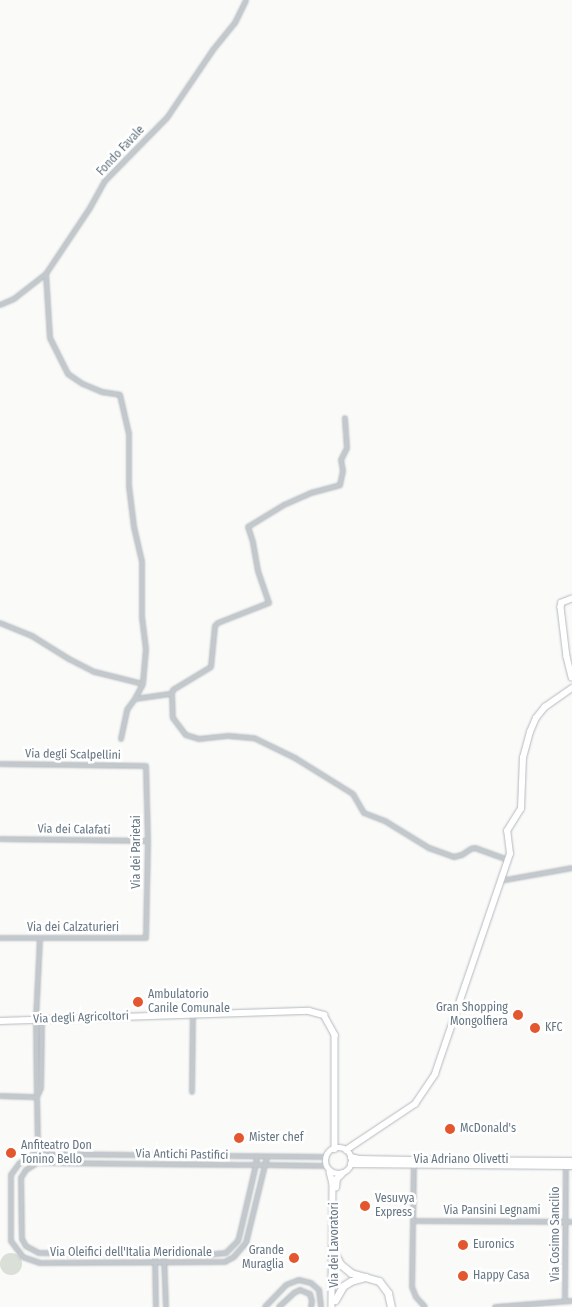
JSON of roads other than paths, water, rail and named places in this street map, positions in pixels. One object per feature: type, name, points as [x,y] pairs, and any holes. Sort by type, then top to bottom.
[{"type":"highway","points":[[336,1254],[340,1264],[351,1274],[366,1276],[379,1281],[388,1293],[389,1307]]},
{"type":"highway","points":[[334,1305],[343,1286],[366,1276]]},
{"type":"street","name":"Fondo Favale","points":[[0,305],[14,299],[46,274],[90,208],[105,181],[167,118],[213,50],[235,23],[246,0]]},
{"type":"street","points":[[46,274],[50,338],[68,374],[82,384],[102,392],[120,395],[129,433],[129,486],[134,527],[142,562],[142,609],[146,649],[143,684],[127,710],[121,739]]},
{"type":"street","points":[[345,418],[347,448],[341,460],[343,471],[340,485],[311,493],[284,505],[248,527],[253,542],[258,571],[269,603],[218,623],[215,626],[211,668],[173,690],[173,718],[186,735],[199,739],[229,736],[254,738],[295,758],[343,790],[353,794],[364,813],[385,821],[444,855],[461,856],[475,848],[508,860]]},
{"type":"street","points":[[572,600],[562,603],[561,607],[567,657],[572,676]]},
{"type":"street","points":[[0,623],[32,636],[68,659],[94,672],[143,684]]},
{"type":"street","points":[[346,1150],[351,1157],[351,1164],[348,1170],[334,1184],[326,1157],[335,1149],[346,1150],[415,1104],[435,1074],[510,854],[508,831],[521,809],[523,758],[530,732],[536,718],[545,707],[572,688]]},
{"type":"street","points":[[135,699],[172,694]]},
{"type":"street","name":"Via degli Scalpellini","points":[[0,764],[146,766]]},
{"type":"street","name":"Via dei Parietai","points":[[146,766],[148,841],[146,938]]},
{"type":"street","name":"Via dei Calafati","points":[[0,839],[148,841]]},
{"type":"street","points":[[500,882],[572,868]]},
{"type":"street","name":"Via dei Calzaturieri","points":[[0,938],[146,938]]},
{"type":"street","points":[[38,1145],[37,1097],[41,1088],[39,1020],[40,938]]},
{"type":"street","name":"Via degli Agricoltori","points":[[0,1021],[309,1011],[324,1015],[335,1035],[335,1149]]},
{"type":"street","points":[[192,1092],[193,1014]]},
{"type":"street","points":[[0,1096],[37,1097]]},
{"type":"street","name":"Via Antichi Pastifici","points":[[40,1263],[24,1257],[18,1252],[11,1241],[11,1178],[15,1168],[22,1160],[34,1154],[326,1157]]},
{"type":"street","name":"Via Oleifici dell'Italia Meridionale","points":[[40,1253],[196,1255],[226,1253],[238,1241],[257,1156]]},
{"type":"street","name":"Via Oleifici dell'Italia Meridionale","points":[[40,1263],[225,1262],[242,1250],[248,1236],[266,1157]]},
{"type":"street","name":"Via Adriano Olivetti","points":[[351,1157],[414,1163],[569,1166]]},
{"type":"street","name":"Via Adriano Olivetti","points":[[351,1164],[572,1161]]},
{"type":"street","points":[[414,1163],[412,1287],[416,1297],[425,1307]]},
{"type":"street","name":"Via Antichi Pastifici","points":[[40,1253],[26,1246],[20,1235],[21,1178],[26,1170],[38,1164],[265,1166],[328,1169]]},
{"type":"street","name":"Via Cosimo Sancilio","points":[[565,1301],[569,1166]]},
{"type":"street","points":[[328,1169],[342,1174]]},
{"type":"street","name":"Via dei Lavoratori","points":[[334,1184],[336,1254],[334,1305]]},
{"type":"street","name":"Via dei Lavoratori","points":[[334,1184],[334,1305]]},
{"type":"street","name":"Via Pansini Legnami","points":[[413,1221],[572,1222]]},
{"type":"street","points":[[155,1255],[156,1307]]},
{"type":"street","points":[[164,1255],[166,1307]]},
{"type":"street","points":[[196,1255],[196,1263]]},
{"type":"street","points":[[265,1307],[286,1285],[303,1280],[311,1282],[319,1290],[321,1307]]},
{"type":"street","points":[[279,1307],[300,1290],[310,1294],[311,1307]]},
{"type":"street","points":[[495,1307],[572,1301]]},
{"type":"place","name":"Ambulatorio Canile Comunale","points":[[138,1002]]},
{"type":"place","name":"Gran Shopping Mongolfiera","points":[[518,1015]]},
{"type":"place","name":"KFC","points":[[535,1028]]},
{"type":"place","name":"McDonald's","points":[[450,1129]]},
{"type":"place","name":"Mister chef","points":[[239,1138]]},
{"type":"place","name":"Anfiteatro Don Tonino Bello","points":[[11,1153]]},
{"type":"place","name":"Vesuvya Express","points":[[365,1206]]},
{"type":"place","name":"Euronics","points":[[463,1245]]},
{"type":"place","name":"Grande Muraglia","points":[[294,1258]]},
{"type":"place","name":"Happy Casa","points":[[463,1276]]}]
